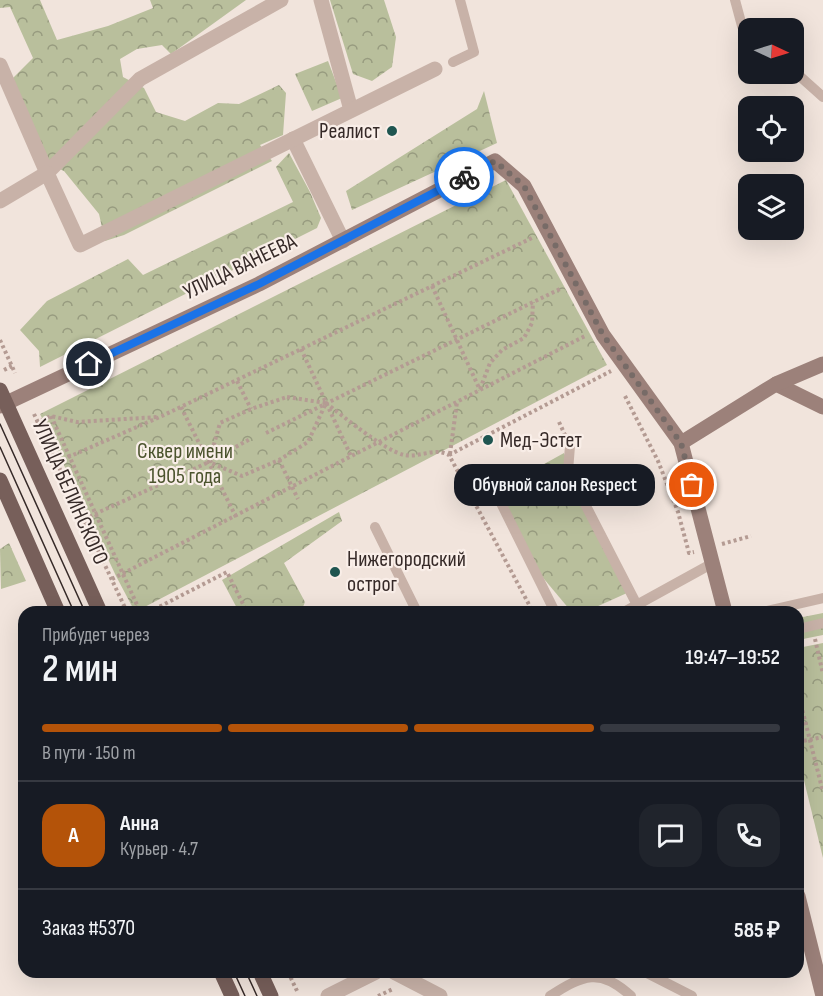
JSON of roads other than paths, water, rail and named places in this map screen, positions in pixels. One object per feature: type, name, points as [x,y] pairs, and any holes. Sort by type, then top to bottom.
[{"type":"main road","name":"УЛИЦА ВАНЕЕВА","points":[[2,399],[259,284],[495,161],[524,186],[603,335],[681,443]]},
{"type":"main road","points":[[723,606],[681,443],[776,384],[823,364]]},
{"type":"main road","points":[[776,384],[823,407]]},
{"type":"main road","name":"УЛИЦА БЕЛИНСКОГО","points":[[2,399],[97,606]]},
{"type":"main road","points":[[0,480],[55,606]]},
{"type":"main road","points":[[804,920],[823,996]]},
{"type":"main road","points":[[224,978],[232,996]]},
{"type":"main road","points":[[265,978],[277,992]]},
{"type":"street","points":[[0,201],[47,173],[140,79],[281,0]]},
{"type":"street","points":[[321,0],[351,110]]},
{"type":"street","points":[[0,65],[80,244],[435,69]]},
{"type":"street","points":[[293,139],[343,240]]},
{"type":"street","points":[[328,996],[364,978]]},
{"type":"street","points":[[406,978],[440,996]]},
{"type":"lane","points":[[453,62],[474,52],[460,0]]},
{"type":"lane","points":[[735,0],[740,18]]},
{"type":"lane","points":[[804,80],[823,97]]},
{"type":"lane","points":[[570,446],[568,471],[637,605],[712,563]]},
{"type":"lane","points":[[495,490],[552,606]]},
{"type":"lane","points":[[375,527],[414,606]]},
{"type":"lane","points":[[789,606],[823,598]]},
{"type":"lane","points":[[804,628],[823,623]]},
{"type":"lane","points":[[550,996],[572,983],[588,978]]},
{"type":"lane","points":[[604,978],[619,985],[631,996]]},
{"type":"lane","points":[[657,978],[692,996]]},
{"type":"tram line","points":[[0,424],[82,606]]},
{"type":"tram line","points":[[0,447],[71,606]]},
{"type":"tram line","points":[[237,978],[245,996]]},
{"type":"tram line","points":[[249,978],[257,996]]},
{"type":"place","name":"Реалист","points":[[392,131]]},
{"type":"place","name":"Мед-Эстет","points":[[488,440]]},
{"type":"place","name":"Обувной салон Respect","points":[[692,485]]},
{"type":"place","name":"Нижегородский острог","points":[[335,572]]},
{"type":"park label","name":"Сквер имени 1905 года","points":[[185,464]]}]
